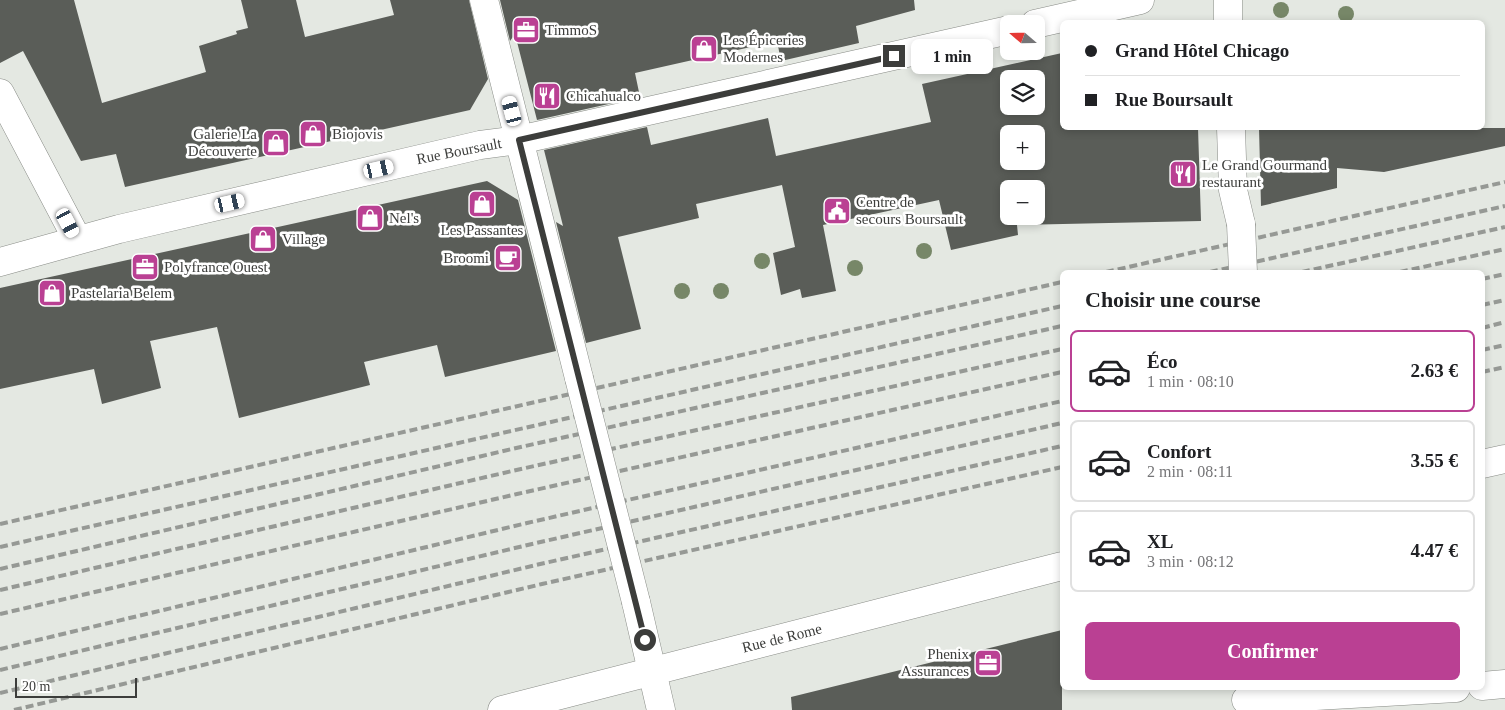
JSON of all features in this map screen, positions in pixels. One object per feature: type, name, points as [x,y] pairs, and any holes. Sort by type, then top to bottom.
[{"type":"street","points":[[484,0],[636,602],[661,710]]},
{"type":"street","points":[[1045,22],[1140,0]]},
{"type":"street","points":[[1228,0],[1228,20]]},
{"type":"street","name":"Rue Boursault","points":[[0,262],[77,239],[480,145],[519,140],[1000,32]]},
{"type":"street","points":[[0,93],[77,239]]},
{"type":"street","points":[[1231,130],[1233,190],[1241,224],[1243,270]]},
{"type":"street","points":[[1485,463],[1505,459]]},
{"type":"street","name":"Rue de Rome","points":[[502,710],[1060,567]]},
{"type":"street","points":[[1485,686],[1505,684]]},
{"type":"street","points":[[1246,699],[1418,690]]},
{"type":"building","points":[[0,0],[74,0],[102,103],[206,72],[199,46],[237,34],[236,31],[248,28],[241,0],[296,0],[305,37],[394,15],[390,0],[469,0],[488,79],[470,110],[125,187],[116,154],[81,161],[23,51],[0,63]]},
{"type":"building","points":[[500,0],[914,0],[915,10],[856,26],[859,43],[781,61],[777,41],[635,73],[640,97],[537,120],[515,34],[510,41]]},
{"type":"building","points":[[1060,53],[1060,130],[1198,130],[1201,221],[1045,224],[1045,180],[1000,180],[1000,225],[1017,225],[1018,235],[951,250],[939,200],[823,225],[836,291],[802,298],[800,289],[781,295],[773,253],[795,247],[782,185],[696,204],[699,218],[618,237],[641,329],[586,343],[556,222],[563,226],[544,150],[647,127],[651,145],[768,118],[776,156],[931,122],[922,84],[1030,60],[1045,60],[1045,57]]},
{"type":"building","points":[[1485,128],[1505,128],[1505,146],[1384,172],[1337,168],[1337,188],[1261,206],[1259,130],[1485,130]]},
{"type":"building","points":[[487,181],[518,200],[556,351],[445,377],[437,345],[364,362],[370,385],[239,418],[217,327],[150,341],[161,388],[102,404],[94,369],[0,389],[0,288]]},
{"type":"building","points":[[1060,630],[1062,710],[792,710],[791,697]]},
{"type":"railway","points":[[1115,270],[1505,182]]},
{"type":"railway","points":[[1219,270],[1505,206]]},
{"type":"railway","points":[[1311,270],[1505,227]]},
{"type":"railway","points":[[1409,270],[1505,249]]},
{"type":"railway","points":[[1485,278],[1505,274]]},
{"type":"railway","points":[[0,524],[1060,282]]},
{"type":"railway","points":[[1485,304],[1505,300]]},
{"type":"railway","points":[[0,547],[1060,306]]},
{"type":"railway","points":[[1485,327],[1505,322]]},
{"type":"railway","points":[[0,569],[512,449],[1060,326]]},
{"type":"railway","points":[[1485,349],[1505,345]]},
{"type":"railway","points":[[0,590],[512,471],[1060,349]]},
{"type":"railway","points":[[1485,371],[1505,367]]},
{"type":"railway","points":[[0,614],[517,494],[1060,372]]},
{"type":"railway","points":[[0,649],[527,523],[1060,401]]},
{"type":"railway","points":[[0,670],[532,544],[1060,423]]},
{"type":"railway","points":[[0,693],[536,565],[1060,446]]},
{"type":"railway","points":[[14,710],[542,584],[1060,467]]},
{"type":"place","name":"TimmoS","points":[[526,30]]},
{"type":"place","name":"Les Épiceries Modernes","points":[[704,49]]},
{"type":"place","name":"Chicahualco","points":[[547,96]]},
{"type":"place","name":"Biojovis","points":[[313,134]]},
{"type":"place","name":"Galerie La Découverte","points":[[276,143]]},
{"type":"place","name":"Le Grand Gourmand restaurant","points":[[1183,174]]},
{"type":"place","name":"Les Passantes","points":[[482,204]]},
{"type":"place","name":"Centre de secours Boursault","points":[[837,211]]},
{"type":"place","name":"Nel's","points":[[370,218]]},
{"type":"place","name":"Village","points":[[263,239]]},
{"type":"place","name":"Broomi","points":[[508,258]]},
{"type":"place","name":"Polyfrance Ouest","points":[[145,267]]},
{"type":"place","name":"Pastelaria Belem","points":[[52,293]]},
{"type":"place","name":"Phenix Assurances","points":[[988,663]]},
{"type":"route","points":[[645,640],[519,140],[894,56]]}]
